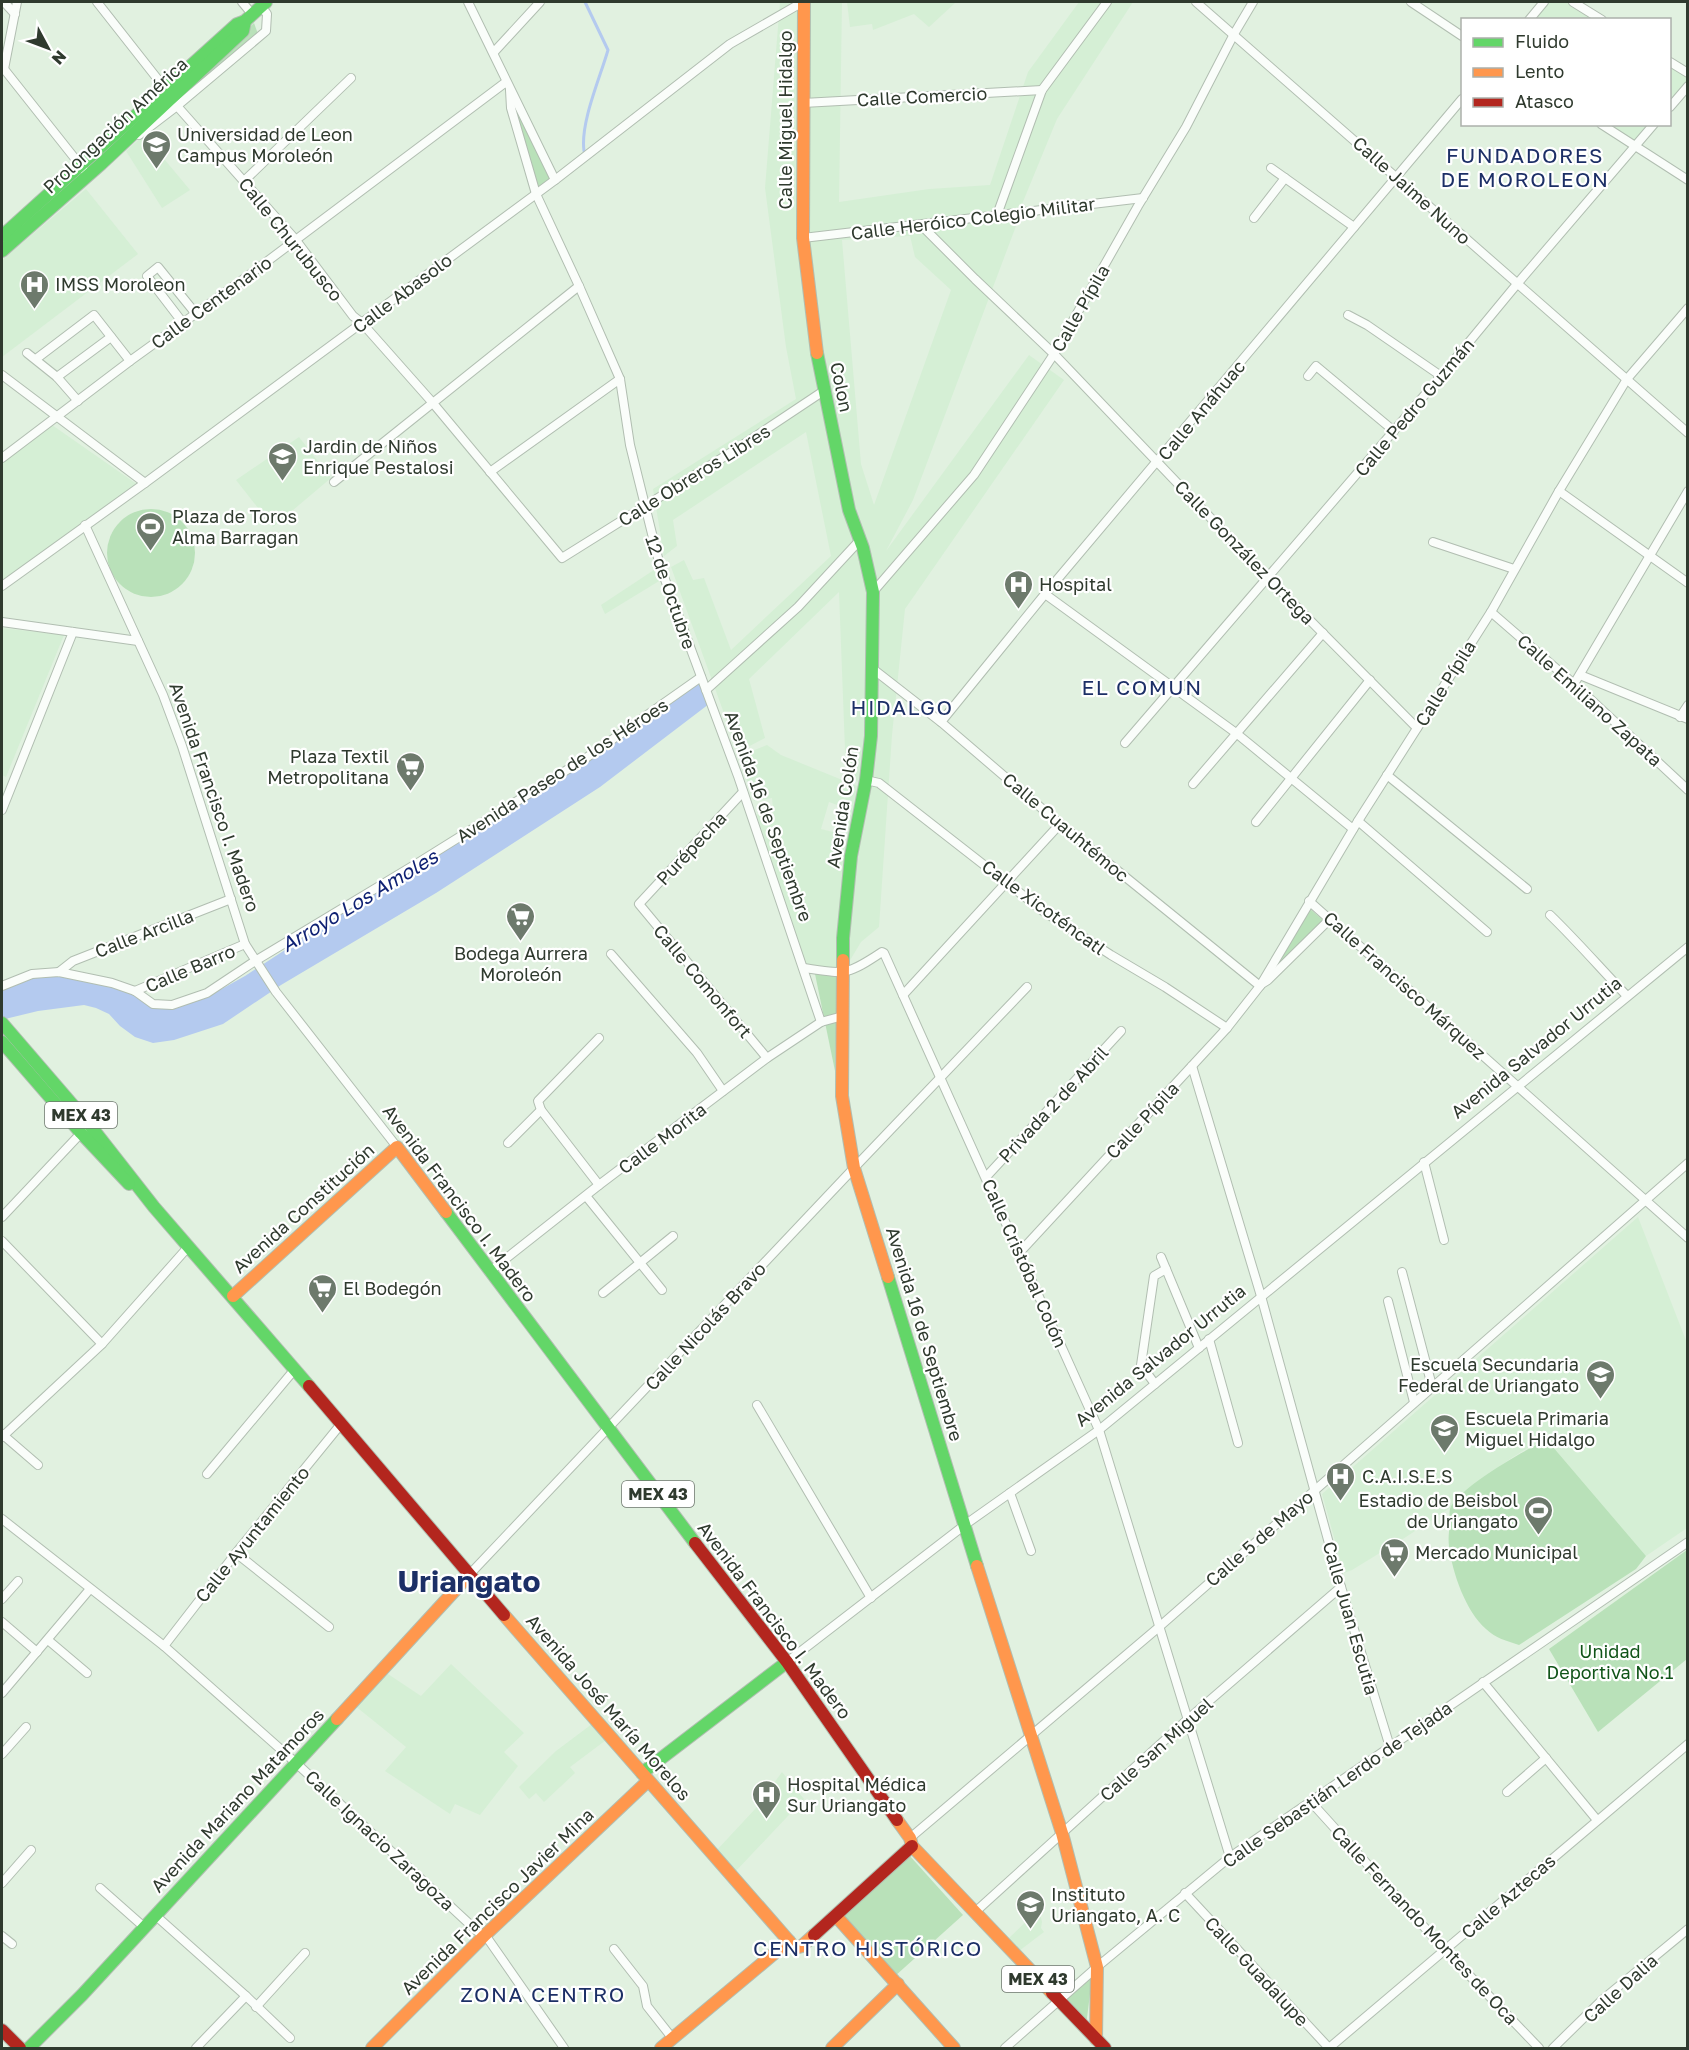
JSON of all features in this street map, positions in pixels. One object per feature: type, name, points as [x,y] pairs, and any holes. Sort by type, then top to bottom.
[{"type":"street","points":[[4,2],[15,14]]},
{"type":"street","points":[[17,2],[3,69],[85,171]]},
{"type":"street","name":"Calle Churubusco","points":[[97,2],[172,97],[295,239],[353,316],[362,323],[432,402],[562,558]]},
{"type":"street","points":[[172,97],[266,31],[267,14],[256,11],[242,2]]},
{"type":"street","points":[[468,2],[494,51],[508,86],[555,180]]},
{"type":"street","points":[[494,51],[540,2]]},
{"type":"street","name":"Calle Miguel Hidalgo","points":[[803,238],[804,2]]},
{"type":"street","name":"Calle Abasolo","points":[[2,586],[555,180],[730,44],[804,2]]},
{"type":"street","points":[[997,216],[1042,90],[1107,2]]},
{"type":"street","name":"Calle Jaime Nuno","points":[[1197,2],[1688,433]]},
{"type":"street","name":"Calle Pípila","points":[[873,592],[974,476],[1054,354],[1143,198],[1186,128],[1233,34],[1252,2]]},
{"type":"street","points":[[1411,2],[1461,35]]},
{"type":"street","points":[[1531,18],[1544,2]]},
{"type":"street","points":[[1573,2],[1599,18]]},
{"type":"street","name":"Prolongación América","points":[[2,236],[125,142],[172,97],[237,24],[256,11]]},
{"type":"street","points":[[1671,63],[1688,73]]},
{"type":"street","points":[[244,181],[351,78]]},
{"type":"street","name":"12 de Octubre","points":[[508,86],[511,108],[536,194],[620,379],[630,445],[660,566],[701,677]]},
{"type":"street","name":"Calle Centenario","points":[[2,458],[295,239],[508,86]]},
{"type":"street","points":[[1671,106],[1688,86]]},
{"type":"street","name":"Calle Comercio","points":[[803,103],[1042,90]]},
{"type":"street","name":"Prolongación América","points":[[2,251],[85,171],[172,97]]},
{"type":"street","name":"Calle Anáhuac","points":[[940,722],[1461,100]]},
{"type":"street","points":[[1604,126],[1688,180]]},
{"type":"street","name":"Calle Pedro Guzmán","points":[[1125,743],[1269,578],[1652,126]]},
{"type":"street","points":[[1271,168],[1354,227]]},
{"type":"street","points":[[1254,218],[1285,178]]},
{"type":"street","name":"Calle Heróico Colegio Militar","points":[[803,238],[1143,198]]},
{"type":"street","name":"Calle González Ortega","points":[[920,224],[1054,354],[1417,728]]},
{"type":"street","name":"Colon","points":[[803,238],[814,339],[849,510],[860,540]]},
{"type":"street","points":[[183,323],[147,276],[158,267],[196,314]]},
{"type":"street","points":[[334,482],[579,286]]},
{"type":"street","name":"Calle Pípila","points":[[1020,1252],[1227,1028],[1260,986],[1353,829],[1491,612],[1559,491],[1627,379],[1688,308]]},
{"type":"street","points":[[36,359],[94,315],[130,361]]},
{"type":"street","points":[[1348,315],[1367,325],[1441,376]]},
{"type":"street","points":[[57,377],[111,337]]},
{"type":"street","points":[[27,353],[57,377],[78,401]]},
{"type":"street","points":[[1308,376],[1316,366],[1394,431]]},
{"type":"street","points":[[2,375],[145,483]]},
{"type":"street","points":[[490,472],[620,379]]},
{"type":"street","name":"Calle Obreros Libres","points":[[562,558],[738,448],[825,390]]},
{"type":"street","points":[[1559,491],[1688,583]]},
{"type":"street","points":[[1574,684],[1688,491]]},
{"type":"street","name":"Avenida Francisco I. Madero","points":[[84,525],[163,695],[182,746],[245,944],[256,963],[787,1662],[911,1842]]},
{"type":"street","points":[[706,690],[798,606],[860,540]]},
{"type":"street","name":"Avenida Colón","points":[[843,973],[843,938],[851,856],[866,780],[871,736],[873,592],[860,540]]},
{"type":"street","points":[[1433,542],[1514,569]]},
{"type":"street","points":[[1046,594],[1236,733],[1353,829]]},
{"type":"street","name":"Calle Emiliano Zapata","points":[[1491,612],[1574,684],[1688,790]]},
{"type":"street","points":[[2,622],[138,641]]},
{"type":"street","points":[[2,810],[73,632]]},
{"type":"street","points":[[1193,784],[1323,633]]},
{"type":"street","name":"Calle Cuauhtémoc","points":[[873,669],[1260,986]]},
{"type":"street","points":[[1580,675],[1684,718],[1688,705]]},
{"type":"street","name":"Avenida 16 de Septiembre","points":[[701,677],[743,792],[821,1022]]},
{"type":"street","name":"Avenida Paseo de los Héroes","points":[[2,987],[33,974],[59,972],[90,977],[135,991],[153,1004],[172,1005],[207,993],[586,758],[701,677]]},
{"type":"street","points":[[1256,822],[1370,680]]},
{"type":"street","points":[[1387,776],[1527,889]]},
{"type":"street","name":"Calle Xicoténcatl","points":[[866,780],[879,783],[1043,911],[1227,1028]]},
{"type":"street","name":"Purépecha","points":[[639,904],[743,792]]},
{"type":"street","points":[[1358,821],[1487,932]]},
{"type":"street","points":[[903,994],[1060,824]]},
{"type":"street","name":"Calle Arcilla","points":[[59,972],[73,961],[231,899]]},
{"type":"street","name":"Calle Francisco Márquez","points":[[1309,901],[1688,1238]]},
{"type":"street","name":"Calle Comonfort","points":[[639,904],[767,1058]]},
{"type":"street","points":[[1550,915],[1579,942],[1587,955],[1627,996]]},
{"type":"street","name":"Calle Pípila","points":[[1260,986],[1330,919]]},
{"type":"street","name":"Calle Barro","points":[[135,991],[245,944]]},
{"type":"street","name":"Avenida Salvador Urrutia","points":[[645,1777],[787,1662],[966,1524],[1099,1430],[1688,946]]},
{"type":"street","name":"Calle Cristóbal Colón","points":[[843,973],[855,970],[883,952],[1099,1430],[1230,1857]]},
{"type":"street","points":[[611,954],[697,1053],[723,1091]]},
{"type":"street","points":[[804,968],[843,973]]},
{"type":"street","name":"Avenida 16 de Septiembre","points":[[843,973],[842,1096],[854,1168],[1062,1833],[1097,1967],[1101,2044]]},
{"type":"street","name":"Calle Nicolás Bravo","points":[[469,1575],[1027,987]]},
{"type":"street","name":"Calle Morita","points":[[489,1272],[599,1185],[767,1058],[821,1022],[843,1016]]},
{"type":"street","name":"MEX 43","points":[[3,1024],[140,1196],[154,1207],[233,1296]]},
{"type":"street","name":"Privada 2 de Abril","points":[[986,1176],[1121,1031]]},
{"type":"street","points":[[599,1038],[538,1101],[541,1110],[599,1185]]},
{"type":"street","name":"MEX 43","points":[[2,1042],[85,1128]]},
{"type":"street","name":"Calle Juan Escutia","points":[[1192,1066],[1261,1296],[1341,1587],[1390,1747]]},
{"type":"street","points":[[508,1143],[541,1110]]},
{"type":"street","points":[[2,1218],[85,1128]]},
{"type":"street","name":"Avenida Constitución","points":[[233,1296],[397,1147]]},
{"type":"street","points":[[1424,1162],[1444,1240]]},
{"type":"street","name":"Calle 5 de Mayo","points":[[911,1842],[1688,1163]]},
{"type":"street","points":[[586,1196],[662,1290]]},
{"type":"street","points":[[603,1293],[673,1236]]},
{"type":"street","points":[[2,1241],[102,1344]]},
{"type":"street","points":[[38,1465],[2,1436],[102,1344],[189,1246]]},
{"type":"street","points":[[1161,1257],[1199,1348]]},
{"type":"street","points":[[1155,1384],[1141,1365],[1154,1276],[1166,1269]]},
{"type":"street","points":[[1402,1272],[1432,1386]]},
{"type":"street","name":"Avenida José María Morelos","points":[[233,1296],[469,1575],[792,1944]]},
{"type":"street","points":[[1388,1301],[1414,1402]]},
{"type":"street","points":[[1209,1339],[1238,1443]]},
{"type":"street","points":[[207,1474],[295,1369]]},
{"type":"street","points":[[757,1405],[871,1598]]},
{"type":"street","name":"Calle Ayuntamiento","points":[[164,1646],[341,1424]]},
{"type":"street","points":[[1010,1493],[1031,1551]]},
{"type":"street","name":"Calle Ignacio Zaragoza","points":[[2,1520],[164,1646],[296,1762],[477,1931],[493,1943],[564,2049]]},
{"type":"street","name":"Calle Sebastián Lerdo de Tejada","points":[[1005,2049],[1097,1967],[1230,1857],[1688,1542]]},
{"type":"street","points":[[236,1553],[329,1627]]},
{"type":"street","name":"Avenida Mariano Matamoros","points":[[29,2049],[469,1575]]},
{"type":"street","points":[[2,1599],[18,1581]]},
{"type":"street","name":"Calle San Miguel","points":[[974,1913],[1187,1720],[1341,1587]]},
{"type":"street","points":[[2,1693],[90,1589]]},
{"type":"street","points":[[2,1622],[37,1652]]},
{"type":"street","points":[[48,1640],[87,1673]]},
{"type":"street","points":[[1483,1682],[1597,1820]]},
{"type":"street","points":[[2,1754],[26,1727]]},
{"type":"street","name":"Calle Aztecas","points":[[1329,2049],[1688,1744]]},
{"type":"street","points":[[1507,1792],[1546,1758]]},
{"type":"street","name":"Avenida Francisco Javier Mina","points":[[372,2049],[645,1777]]},
{"type":"street","name":"Calle Fernando Montes de Oca","points":[[1311,1802],[1445,1950],[1539,2049]]},
{"type":"street","points":[[661,2049],[792,1944],[802,1946],[911,1842]]},
{"type":"street","name":"MEX 43","points":[[911,1842],[974,1913],[1101,2044]]},
{"type":"street","points":[[2,1883],[31,1850]]},
{"type":"street","points":[[100,1888],[144,1927]]},
{"type":"street","name":"Calle Guadalupe","points":[[1185,1893],[1329,2049]]},
{"type":"street","points":[[155,1915],[290,2037]]},
{"type":"street","points":[[836,1916],[954,2049]]},
{"type":"street","name":"Calle Dalia","points":[[1553,2049],[1602,2000],[1688,1929]]},
{"type":"street","points":[[2,1936],[12,1944]]},
{"type":"street","points":[[614,1949],[643,1986],[647,2006],[673,2039]]},
{"type":"street","points":[[256,2007],[305,1953]]},
{"type":"street","points":[[839,2046],[898,1984]]},
{"type":"street","points":[[196,2049],[246,1996]]},
{"type":"street","points":[[2,2030],[20,2049]]},
{"type":"shaded area","points":[[780,2],[842,2],[839,202],[929,189],[990,185],[1028,72],[1079,2],[1133,2],[1057,119],[1020,209],[981,214],[978,222],[1019,218],[913,500],[886,551],[1029,355],[1064,380],[905,609],[892,735],[879,927],[861,942],[843,972],[804,967],[756,814],[774,818],[772,798],[754,801],[739,756],[767,745],[781,755],[857,786],[858,782],[846,776],[839,592],[749,679],[765,738],[738,752],[671,567],[684,560],[693,580],[704,578],[731,650],[831,556],[806,432],[673,520],[677,546],[664,556],[653,489],[796,399],[786,347],[765,188]],"holes":[[[910,236],[915,257],[951,290],[874,505],[861,464],[842,240]],[[829,802],[851,810],[845,835],[821,829]]]},
{"type":"shaded area","points":[[847,2],[955,3],[929,27],[914,14],[873,30],[872,24],[850,27]]},
{"type":"shaded area","points":[[1544,2],[1573,2],[1599,18],[1531,18]]},
{"type":"shaded area","points":[[1671,63],[1688,73],[1687,86],[1671,106]]},
{"type":"shaded area","points":[[1603,126],[1653,126],[1635,146]]},
{"type":"shaded area","name":"Universidad de Leon Campus Moroleón","points":[[144,135],[190,190],[162,208],[126,151]]},
{"type":"shaded area","name":"IMSS Moroleon","points":[[86,189],[138,254],[2,357],[2,260]]},
{"type":"shaded area","points":[[52,425],[138,485],[2,581],[2,463]]},
{"type":"shaded area","name":"Jardin de Niños Enrique Pestalosi","points":[[299,437],[331,478],[273,527],[236,480]]},
{"type":"shaded area","points":[[660,566],[664,578],[605,614],[601,605]]},
{"type":"shaded area","points":[[2,628],[64,635],[6,777],[2,775]]},
{"type":"shaded area","name":"Escuela Secundaria Federal de Uriangato","points":[[1638,1217],[1687,1343],[1687,1528],[1646,1556],[1547,1440],[1529,1447],[1510,1459],[1462,1494],[1450,1508],[1344,1573],[1322,1494]]},
{"type":"shaded area","points":[[451,1664],[524,1733],[504,1752],[518,1766],[480,1815],[455,1804],[450,1814],[385,1771],[406,1747],[354,1705],[385,1672],[421,1696]]},
{"type":"shaded area","points":[[592,1724],[606,1740],[570,1767],[575,1773],[544,1802],[536,1793],[529,1799],[519,1787],[556,1751]]},
{"type":"shaded area","name":"Hospital Médica Sur Uriangato","points":[[782,1772],[804,1799],[735,1872],[716,1851],[756,1808]]},
{"type":"shaded area","name":"Instituto Uriangato, A. C","points":[[1039,1909],[1041,1928],[1044,1932],[1019,1951],[1008,1939]]},
{"type":"green space","points":[[254,23],[258,34],[183,96],[163,108]]},
{"type":"green space","points":[[510,90],[555,180],[536,194]]},
{"type":"green space","name":"Plaza de Toros Alma Barragan","points":[[151,509],[168,512],[182,522],[192,536],[195,553],[192,570],[182,584],[168,594],[151,597],[134,594],[120,584],[110,570],[107,553],[110,536],[120,522],[134,512]]},
{"type":"green space","points":[[1309,908],[1324,921],[1266,979]]},
{"type":"green space","points":[[815,974],[838,975],[835,1071]]},
{"type":"green space","name":"Estadio de Beisbol de Uriangato","points":[[1547,1440],[1646,1556],[1636,1569],[1519,1645],[1501,1639],[1490,1632],[1479,1622],[1466,1602],[1451,1556],[1450,1509],[1455,1501],[1478,1480],[1524,1451]]},
{"type":"green space","name":"Unidad Deportiva No.1","points":[[1687,1550],[1687,1659],[1598,1732],[1549,1649]]},
{"type":"green space","points":[[909,1855],[963,1915],[895,1976],[841,1917]]},
{"type":"green space","points":[[1092,1978],[1086,2026],[1064,2001]]},
{"type":"water","name":"Arroyo Los Amoles","points":[[700,679],[709,704],[600,787],[436,893],[281,985],[223,1024],[174,1040],[153,1043],[135,1037],[109,1014],[84,1005],[38,1011],[5,1019],[2,1022],[2,989],[31,976],[64,974],[134,993],[152,1005],[209,996],[245,976],[336,914],[420,863]]},
{"type":"waterway","name":"Arroyo Los Amoles","points":[[584,151],[588,114],[608,50],[585,2]]},
{"type":"traffic: fast","points":[[2,236],[237,24],[245,21],[266,2]]},
{"type":"traffic: fast","points":[[2,251],[101,164],[243,31],[245,21]]},
{"type":"traffic: fast","points":[[817,353],[849,510],[863,548],[873,592],[871,736],[866,780],[851,856],[843,960]]},
{"type":"traffic: fast","points":[[2,1023],[89,1124],[154,1207],[309,1386]]},
{"type":"traffic: fast","points":[[2,1042],[129,1184]]},
{"type":"traffic: fast","points":[[446,1212],[695,1543]]},
{"type":"traffic: fast","points":[[888,1277],[977,1566]]},
{"type":"traffic: fast","points":[[642,1773],[787,1662]]},
{"type":"traffic: fast","points":[[29,2048],[82,1995],[337,1719]]},
{"type":"traffic: slow","points":[[804,2],[803,238],[817,353]]},
{"type":"traffic: slow","points":[[843,960],[842,1096],[854,1168],[888,1277]]},
{"type":"traffic: slow","points":[[233,1296],[397,1147],[446,1212]]},
{"type":"traffic: slow","points":[[977,1566],[1062,1833],[1097,1967],[1096,2039]]},
{"type":"traffic: slow","points":[[337,1719],[469,1575]]},
{"type":"traffic: slow","points":[[504,1615],[795,1948],[802,1946],[814,1935]]},
{"type":"traffic: slow","points":[[372,2048],[484,1936],[648,1781]]},
{"type":"traffic: slow","points":[[897,1820],[910,1838],[912,1846],[1052,1993]]},
{"type":"traffic: slow","points":[[836,1916],[954,2048]]},
{"type":"traffic: slow","points":[[661,2048],[789,1941]]},
{"type":"traffic: slow","points":[[832,2048],[898,1984]]},
{"type":"traffic: jam","points":[[309,1386],[504,1615]]},
{"type":"traffic: jam","points":[[695,1543],[787,1662],[897,1820]]},
{"type":"traffic: jam","points":[[814,1935],[912,1846]]},
{"type":"traffic: jam","points":[[1052,1993],[1105,2048]]},
{"type":"traffic: jam","points":[[2,2030],[20,2048]]},
{"type":"place","name":"Universidad de Leon Campus Moroleón","points":[[156,170]]},
{"type":"place","name":"IMSS Moroleon","points":[[34,310]]},
{"type":"place","name":"Jardin de Niños Enrique Pestalosi","points":[[282,482]]},
{"type":"place","name":"Plaza de Toros Alma Barragan","points":[[151,552]]},
{"type":"place","name":"Hospital","points":[[1018,610]]},
{"type":"place","name":"Plaza Textil Metropolitana","points":[[410,792]]},
{"type":"place","name":"Bodega Aurrera Moroleón","points":[[521,942]]},
{"type":"place","name":"El Bodegón","points":[[322,1314]]},
{"type":"place","name":"Escuela Secundaria Federal de Uriangato","points":[[1600,1400]]},
{"type":"place","name":"Escuela Primaria Miguel Hidalgo","points":[[1444,1454]]},
{"type":"place","name":"C.A.I.S.E.S","points":[[1341,1502]]},
{"type":"place","name":"Estadio de Beisbol de Uriangato","points":[[1539,1536]]},
{"type":"place","name":"Mercado Municipal","points":[[1394,1578]]},
{"type":"place","name":"Hospital Médica Sur Uriangato","points":[[766,1820]]},
{"type":"place","name":"Instituto Uriangato, A. C","points":[[1030,1930]]},
{"type":"district","name":"FUNDADORES DE MOROLEON","points":[[1525,167]]},
{"type":"district","name":"EL COMUN","points":[[1142,687]]},
{"type":"district","name":"HIDALGO","points":[[902,707]]},
{"type":"district","name":"Uriangato","points":[[469,1581]]},
{"type":"district","name":"CENTRO HISTÓRICO","points":[[868,1948]]},
{"type":"district","name":"ZONA CENTRO","points":[[543,1994]]}]
